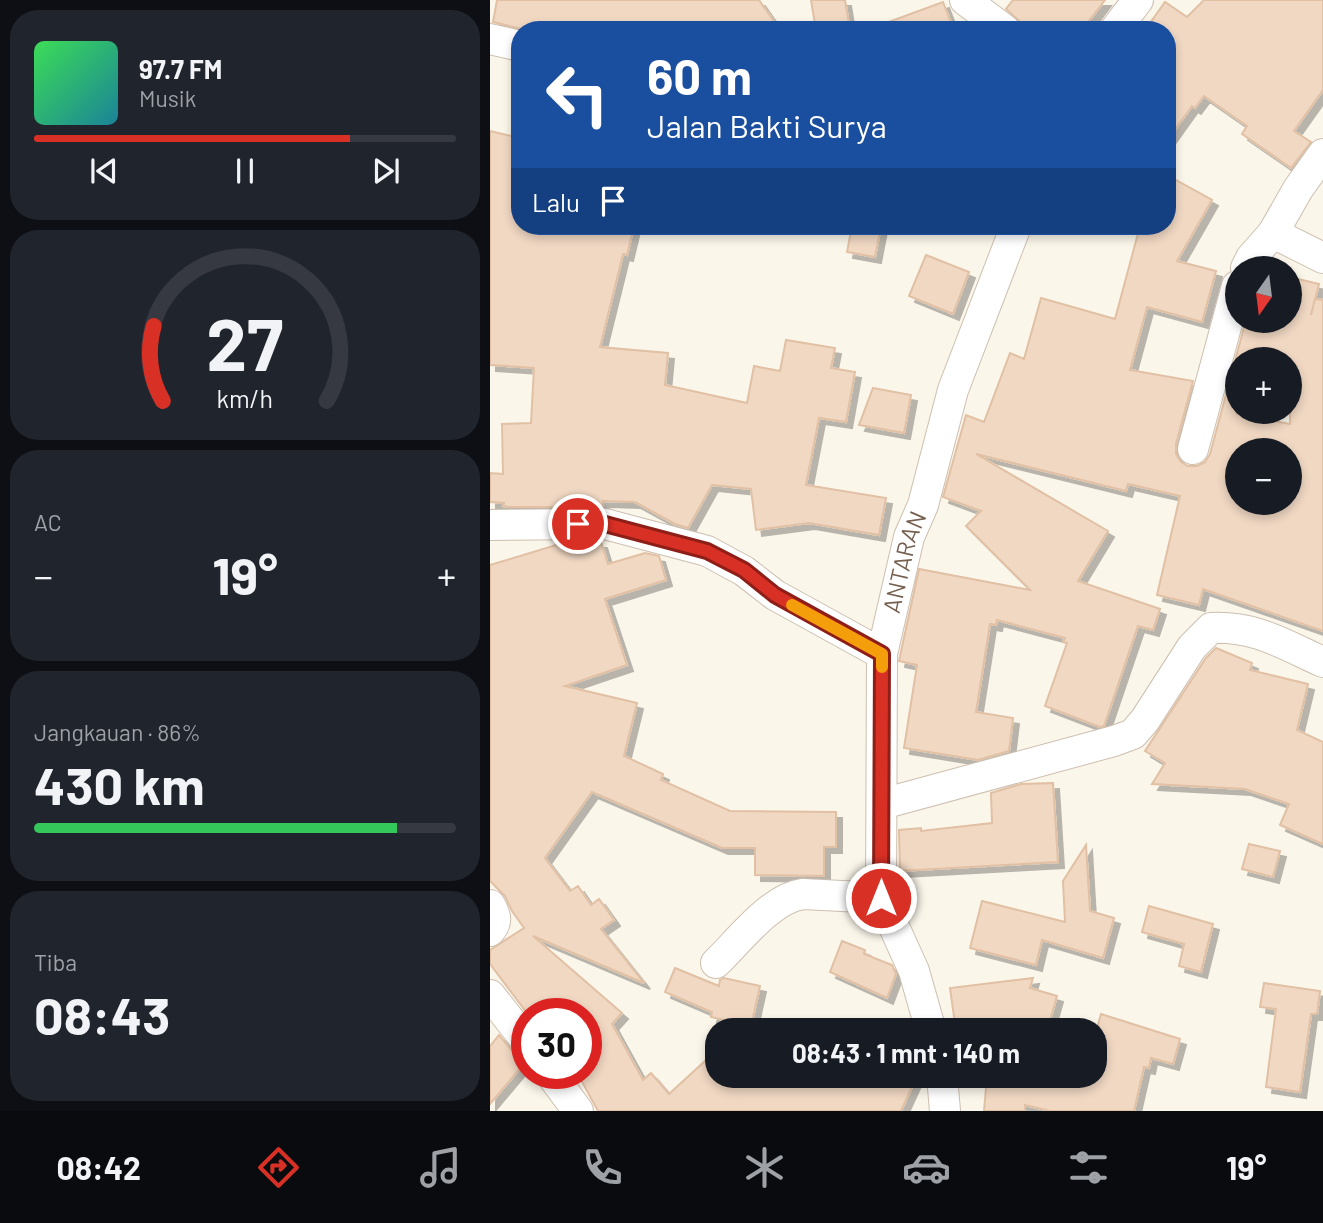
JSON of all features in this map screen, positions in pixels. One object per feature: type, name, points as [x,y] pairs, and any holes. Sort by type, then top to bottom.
[{"type":"street","points":[[965,0],[993,21]]},
{"type":"street","points":[[1122,21],[1138,0]]},
{"type":"street","points":[[490,39],[511,44]]},
{"type":"street","points":[[1253,256],[1273,233],[1298,189],[1323,154]]},
{"type":"street","points":[[1273,233],[1323,258]]},
{"type":"street","name":"ANTARAN","points":[[927,1018],[914,971],[881,898],[882,654],[909,537],[923,505],[953,390],[1013,235]]},
{"type":"street","points":[[1193,449],[1225,330]]},
{"type":"street","points":[[490,525],[605,524],[707,551],[744,570],[775,595],[882,654]]},
{"type":"street","points":[[882,804],[1133,734],[1192,647],[1211,628],[1236,627],[1323,662]]},
{"type":"street","points":[[716,963],[776,904],[790,896],[803,894],[881,898]]},
{"type":"street","points":[[490,905],[496,916],[495,925],[490,931]]},
{"type":"street","points":[[490,995],[511,1022]]},
{"type":"street","points":[[943,1088],[945,1111]]},
{"type":"street","points":[[562,1089],[578,1111]]},
{"type":"building","points":[[497,0],[759,0],[774,21],[511,21],[511,26],[493,22]]},
{"type":"building","points":[[811,0],[845,0],[848,21],[814,21]]},
{"type":"building","points":[[1013,0],[1105,0],[1089,21],[1019,21],[1006,9]]},
{"type":"building","points":[[1204,0],[1323,0],[1323,90],[1294,131],[1311,142],[1291,168],[1242,134],[1247,126],[1204,96],[1195,108],[1192,106],[1176,128],[1176,21],[1151,21],[1165,2],[1187,17]]},
{"type":"building","points":[[943,2],[950,21],[891,21]]},
{"type":"building","points":[[490,131],[511,136],[511,235],[632,235],[627,255],[623,254],[600,347],[668,353],[665,385],[747,403],[754,366],[780,371],[786,340],[835,348],[831,368],[855,372],[846,422],[819,418],[806,485],[886,498],[879,535],[809,523],[756,530],[751,489],[712,485],[688,528],[675,524],[635,502],[603,501],[603,507],[508,507],[503,506],[504,503],[490,502],[490,473],[503,474],[502,424],[531,423],[534,368],[490,365]]},
{"type":"building","points":[[1176,180],[1212,200],[1177,261],[1216,271],[1202,322],[1147,307],[1130,370],[1193,381],[1176,444],[1176,454],[1181,462],[1188,466],[1197,466],[1205,462],[1210,454],[1225,398],[1225,424],[1302,424],[1302,347],[1239,347],[1243,333],[1302,333],[1302,280],[1319,284],[1315,299],[1323,300],[1323,631],[1203,589],[1199,605],[1157,595],[1180,496],[1128,484],[1126,491],[976,454],[1108,531],[1078,581],[1160,609],[1153,630],[1138,626],[1104,726],[1100,727],[1045,706],[1067,643],[1063,642],[1065,638],[997,620],[996,625],[990,624],[976,712],[1013,718],[1009,751],[978,760],[904,748],[917,665],[899,661],[919,569],[1030,590],[966,526],[981,511],[943,497],[966,415],[984,422],[1010,353],[1024,359],[1041,298],[1115,319],[1138,235],[1176,235]]},
{"type":"building","points":[[850,235],[879,235],[875,257],[847,252]]},
{"type":"building","points":[[926,255],[969,272],[953,314],[909,296]]},
{"type":"building","points":[[873,388],[911,395],[904,433],[859,425]]},
{"type":"building","points":[[566,542],[601,542],[608,564],[645,553],[659,556],[666,580],[605,599],[627,665],[565,686],[637,703],[624,756],[663,774],[661,780],[730,811],[836,812],[836,847],[824,847],[824,876],[755,875],[755,848],[722,848],[592,792],[545,858],[570,891],[578,886],[591,905],[599,899],[614,920],[601,929],[644,983],[533,936],[622,1013],[612,1024],[643,1080],[651,1073],[669,1094],[705,1061],[705,1088],[912,1088],[901,1111],[598,1111],[586,1089],[602,1089],[602,998],[516,998],[490,964],[490,950],[524,928],[505,896],[490,881],[490,565]]},
{"type":"building","points":[[1216,648],[1252,663],[1250,670],[1308,684],[1297,730],[1323,742],[1323,844],[1280,825],[1289,804],[1245,789],[1152,784],[1165,763],[1145,751],[1206,658]]},
{"type":"building","points":[[1053,783],[1058,862],[900,871],[899,830],[921,828],[921,831],[992,823],[991,793],[1021,784]]},
{"type":"building","points":[[1249,844],[1280,851],[1273,877],[1242,869]]},
{"type":"building","points":[[1086,845],[1090,911],[1114,918],[1103,958],[1042,940],[1036,965],[970,948],[982,901],[1065,922],[1063,881]]},
{"type":"building","points":[[1149,906],[1213,924],[1201,972],[1179,966],[1184,944],[1142,932]]},
{"type":"building","points":[[842,941],[865,950],[864,954],[892,965],[896,974],[887,998],[830,972]]},
{"type":"building","points":[[675,968],[719,986],[720,980],[724,978],[760,986],[753,1018],[711,1017],[712,1012],[665,992]]},
{"type":"building","points":[[1033,978],[1030,988],[1057,996],[1051,1018],[954,1018],[950,988]]},
{"type":"building","points":[[1264,983],[1320,991],[1317,1014],[1311,1014],[1300,1092],[1266,1087],[1276,1009],[1260,1007]]},
{"type":"building","points":[[1101,1014],[1180,1039],[1173,1064],[1151,1058],[1149,1068],[1144,1067],[1134,1111],[1050,1111],[1025,1105],[1025,1111],[984,1111],[986,1088],[1107,1088],[1107,1018],[1100,1018]]},
{"type":"building","points":[[499,1035],[511,1049],[511,1079],[490,1104],[490,1046]]},
{"type":"slow traffic","points":[[792,605],[882,654],[882,667]]},
{"type":"route","points":[[578,524],[605,524],[707,551],[744,570],[775,595],[882,654],[881,898]]}]
